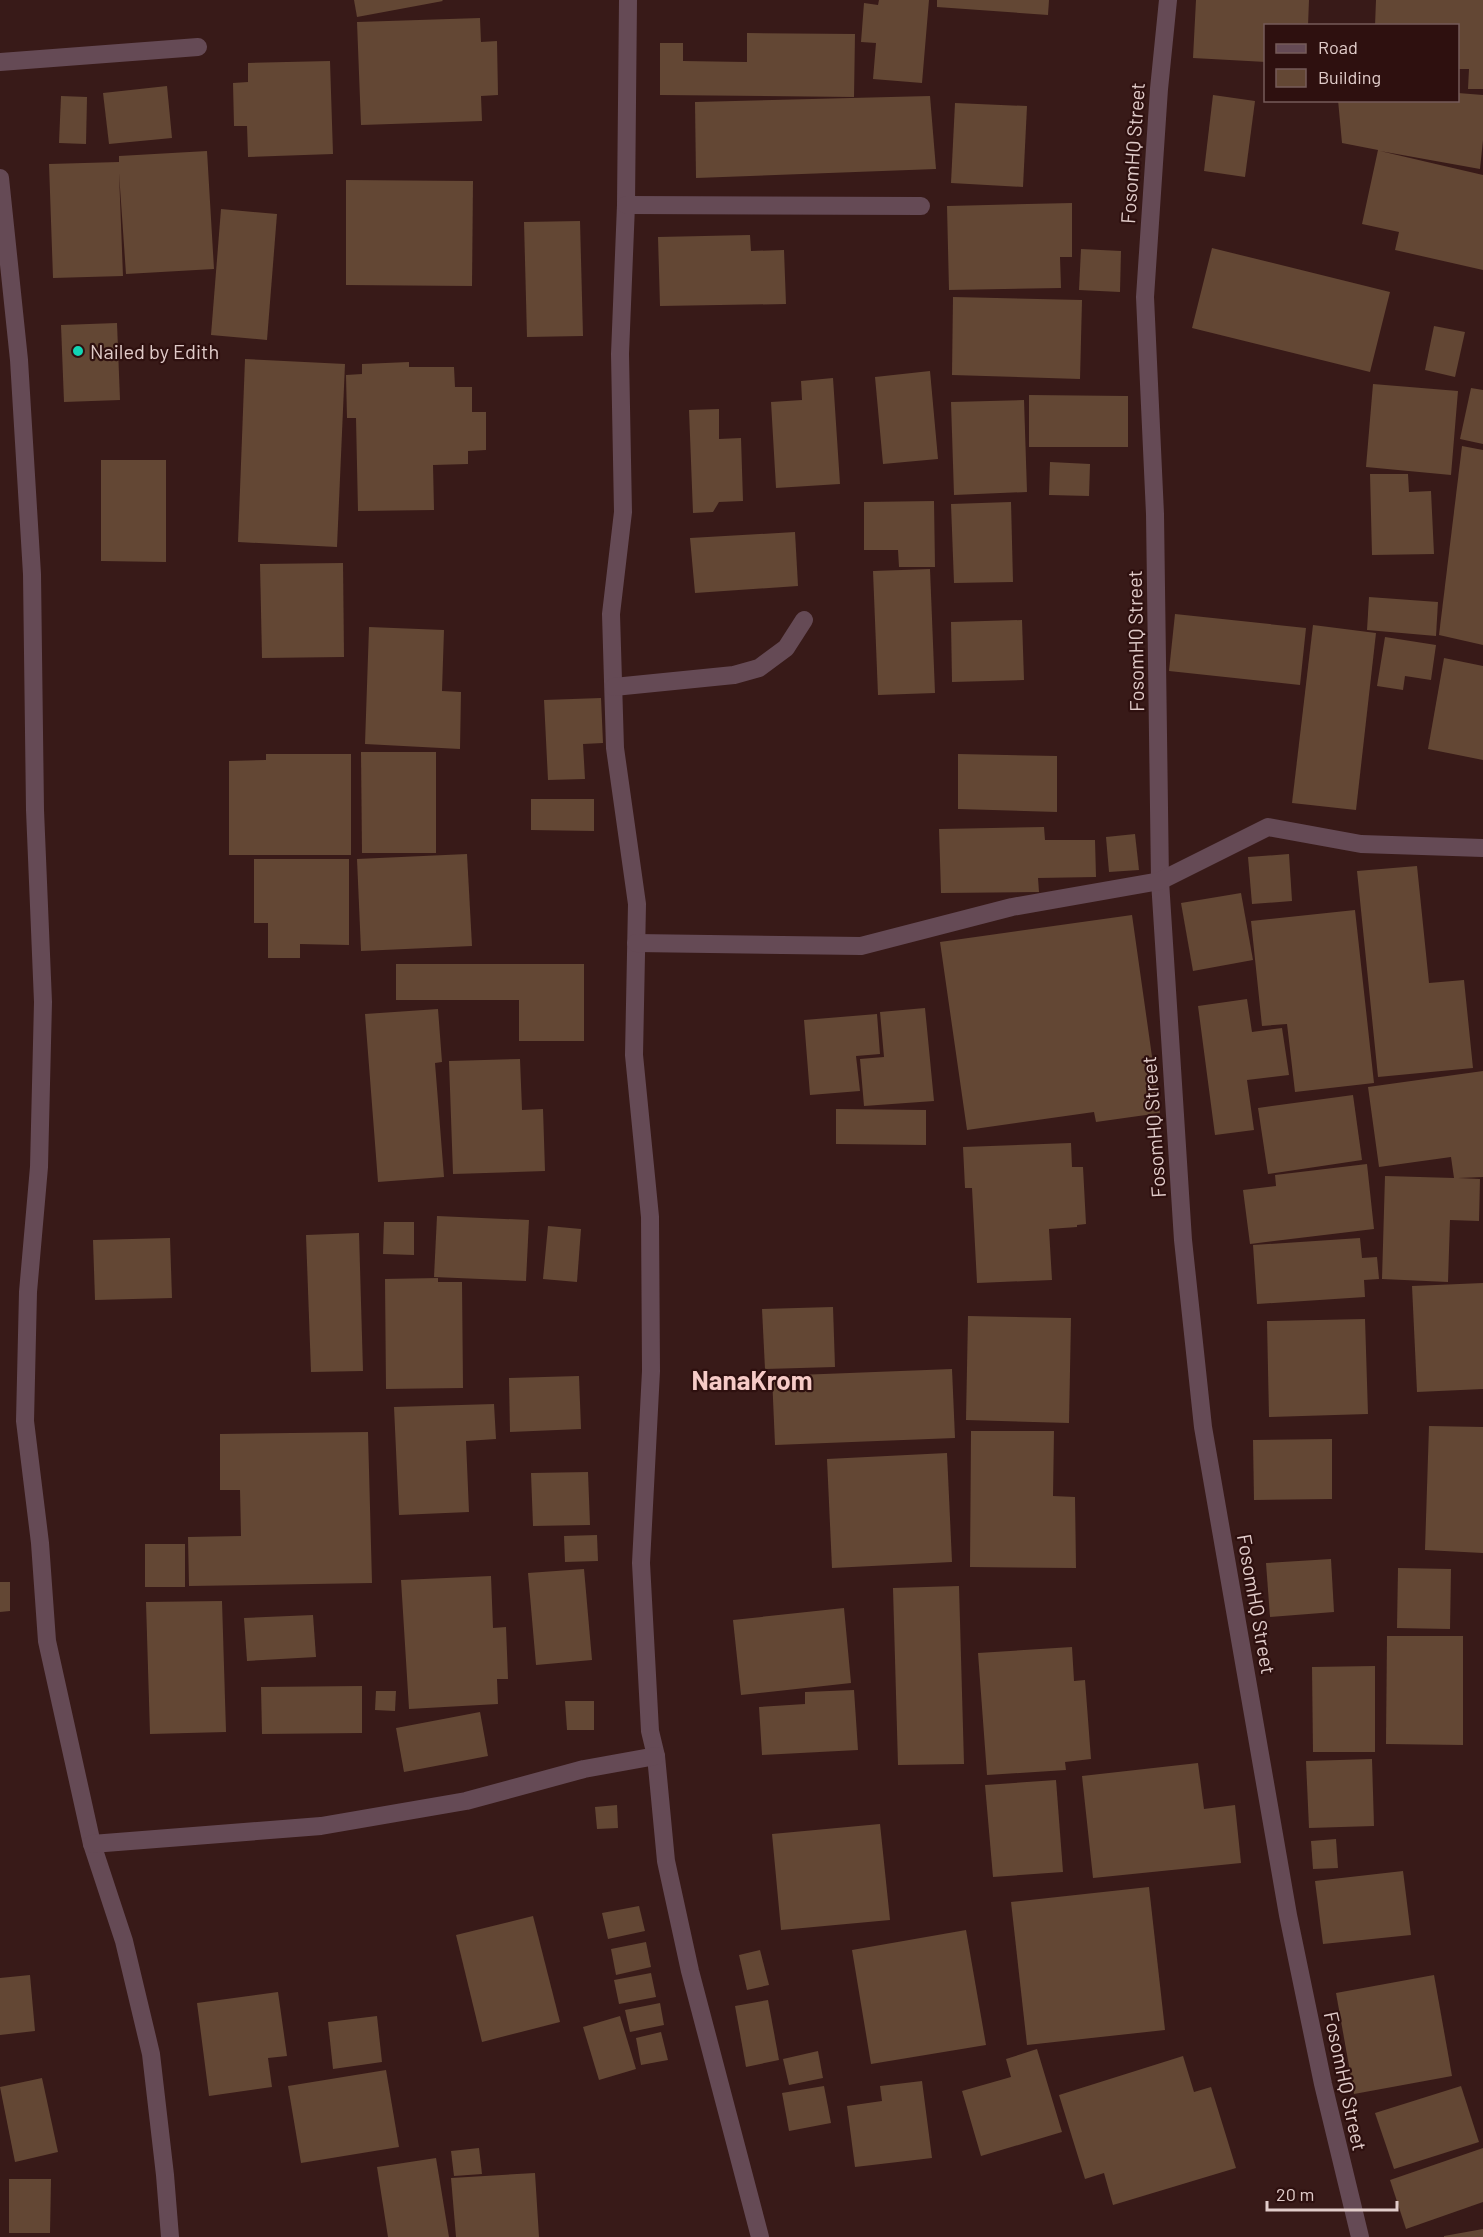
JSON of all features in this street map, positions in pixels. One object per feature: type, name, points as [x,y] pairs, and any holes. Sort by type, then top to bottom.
[{"type":"street","points":[[628,0],[626,205],[620,354],[623,512],[611,614],[615,748],[637,904],[634,1055],[650,1217],[651,1371],[641,1563],[650,1731],[656,1756],[666,1861],[690,1971],[760,2237]]},
{"type":"street","name":"FosomHQ Street","points":[[1168,0],[1159,88],[1145,297],[1155,514],[1160,881],[1183,1240],[1203,1427],[1288,1915],[1323,2084],[1360,2237]]},
{"type":"street","points":[[0,62],[198,47]]},
{"type":"street","points":[[0,178],[19,360],[32,574],[35,810],[43,1002],[39,1167],[28,1292],[25,1421],[40,1543],[47,1641],[92,1844],[124,1941],[151,2054],[170,2237]]},
{"type":"street","points":[[626,205],[921,206]]},
{"type":"street","points":[[614,687],[734,675],[759,668],[786,648],[804,620]]},
{"type":"street","points":[[636,943],[861,946],[1012,907],[1160,881],[1268,827],[1361,844],[1483,848]]},
{"type":"street","points":[[92,1844],[321,1826],[466,1801],[584,1770],[656,1756]]},
{"type":"building","points":[[354,0],[442,0],[443,1],[357,17]]},
{"type":"building","points":[[879,0],[929,0],[922,83],[873,79],[876,43],[861,42],[864,3],[878,5]]},
{"type":"building","points":[[937,0],[1049,0],[1048,15],[937,7]]},
{"type":"building","points":[[1196,0],[1309,0],[1308,24],[1264,24],[1264,62],[1193,58]]},
{"type":"building","points":[[1376,0],[1483,0],[1483,89],[1468,89],[1469,69],[1459,69],[1459,24],[1375,24]]},
{"type":"building","points":[[480,18],[481,42],[497,41],[498,95],[481,96],[482,121],[361,125],[357,22]]},
{"type":"building","points":[[747,33],[855,34],[854,97],[660,95],[660,43],[683,43],[683,61],[747,62]]},
{"type":"building","points":[[330,61],[333,154],[248,157],[247,126],[234,126],[233,83],[248,82],[248,63]]},
{"type":"building","points":[[167,86],[172,138],[109,144],[103,93]]},
{"type":"building","points":[[1459,93],[1483,95],[1483,140],[1480,169],[1380,151],[1483,175],[1483,270],[1395,250],[1399,232],[1362,224],[1378,150],[1342,143],[1338,102],[1459,102]]},
{"type":"building","points":[[1213,95],[1255,101],[1245,177],[1204,171]]},
{"type":"building","points":[[61,96],[87,97],[86,144],[59,143]]},
{"type":"building","points":[[930,96],[936,169],[696,178],[695,102]]},
{"type":"building","points":[[955,103],[1027,106],[1023,187],[951,183]]},
{"type":"building","points":[[207,151],[214,269],[126,274],[119,173],[123,276],[53,278],[49,164],[119,162],[119,156]]},
{"type":"building","points":[[346,180],[473,181],[472,286],[346,285]]},
{"type":"building","points":[[1072,203],[1072,257],[1060,257],[1061,288],[949,290],[947,206]]},
{"type":"building","points":[[221,209],[277,214],[267,340],[211,335]]},
{"type":"building","points":[[580,221],[583,336],[527,337],[524,222]]},
{"type":"building","points":[[750,235],[751,251],[784,250],[786,304],[660,306],[658,237]]},
{"type":"building","points":[[1212,248],[1390,292],[1370,372],[1192,328]]},
{"type":"building","points":[[1081,249],[1121,251],[1120,292],[1079,290]]},
{"type":"building","points":[[953,297],[1082,300],[1080,379],[952,375]]},
{"type":"building","points":[[117,323],[120,400],[64,402],[61,325]]},
{"type":"building","points":[[1434,326],[1465,332],[1455,377],[1425,370]]},
{"type":"building","points":[[245,359],[345,364],[337,547],[238,542]]},
{"type":"building","points":[[409,362],[409,367],[454,367],[455,387],[472,387],[472,412],[486,412],[486,450],[468,451],[468,464],[433,465],[434,510],[358,511],[356,418],[347,418],[346,375],[362,374],[362,364]]},
{"type":"building","points":[[930,371],[938,459],[883,464],[875,377]]},
{"type":"building","points":[[833,378],[840,484],[776,488],[771,402],[802,400],[801,381]]},
{"type":"building","points":[[1373,384],[1458,391],[1451,475],[1366,467]]},
{"type":"building","points":[[1471,388],[1483,390],[1483,444],[1460,439]]},
{"type":"building","points":[[1029,395],[1128,396],[1128,447],[1029,447]]},
{"type":"building","points":[[1024,400],[1027,492],[954,495],[951,402]]},
{"type":"building","points":[[719,409],[719,439],[741,438],[743,501],[719,502],[713,512],[693,513],[689,410]]},
{"type":"building","points":[[1462,446],[1483,450],[1483,645],[1439,635]]},
{"type":"building","points":[[101,460],[166,460],[166,562],[101,561]]},
{"type":"building","points":[[1050,462],[1090,464],[1089,496],[1049,495]]},
{"type":"building","points":[[1370,474],[1408,474],[1409,492],[1431,491],[1434,554],[1372,555]]},
{"type":"building","points":[[934,501],[935,567],[899,567],[898,550],[864,550],[864,502]]},
{"type":"building","points":[[1011,502],[1013,582],[954,583],[951,504]]},
{"type":"building","points":[[795,532],[798,586],[695,593],[690,538]]},
{"type":"building","points":[[343,563],[344,657],[262,658],[260,564]]},
{"type":"building","points":[[930,569],[935,693],[878,695],[873,571]]},
{"type":"building","points":[[1369,597],[1438,602],[1436,636],[1367,630]]},
{"type":"building","points":[[1175,614],[1306,628],[1300,685],[1169,671]]},
{"type":"building","points":[[1022,620],[1024,680],[952,682],[951,622]]},
{"type":"building","points":[[1313,625],[1376,633],[1356,810],[1292,803]]},
{"type":"building","points":[[369,627],[444,630],[442,691],[461,692],[460,749],[365,744]]},
{"type":"building","points":[[1385,637],[1436,645],[1431,680],[1405,676],[1403,690],[1377,686]]},
{"type":"building","points":[[1444,658],[1483,666],[1483,760],[1428,749]]},
{"type":"building","points":[[601,698],[603,743],[583,744],[585,779],[548,780],[544,700]]},
{"type":"building","points":[[361,752],[436,752],[436,853],[362,853]]},
{"type":"building","points":[[266,754],[351,754],[351,855],[229,855],[229,761],[266,760]]},
{"type":"building","points":[[958,754],[1057,756],[1057,812],[958,809]]},
{"type":"building","points":[[531,799],[594,799],[594,831],[531,830]]},
{"type":"building","points":[[1044,827],[1045,840],[1095,840],[1096,877],[1038,878],[1039,892],[941,893],[939,829]]},
{"type":"building","points":[[1135,834],[1139,870],[1109,872],[1106,837]]},
{"type":"building","points":[[467,854],[472,946],[361,951],[357,859]]},
{"type":"building","points":[[1289,854],[1292,901],[1252,904],[1248,857]]},
{"type":"building","points":[[254,859],[349,859],[349,945],[300,944],[300,958],[268,958],[268,923],[254,923]]},
{"type":"building","points":[[1417,866],[1429,983],[1464,980],[1473,1068],[1378,1077],[1357,871]]},
{"type":"building","points":[[1241,893],[1253,960],[1193,971],[1181,903]]},
{"type":"building","points":[[1355,910],[1374,1083],[1295,1092],[1287,1024],[1262,1026],[1251,921]]},
{"type":"building","points":[[1132,915],[1160,1113],[1096,1122],[1094,1112],[967,1130],[940,942]]},
{"type":"building","points":[[396,964],[584,964],[584,1041],[519,1041],[519,1000],[396,1000]]},
{"type":"building","points":[[1247,999],[1252,1032],[1282,1028],[1289,1075],[1247,1080],[1254,1130],[1215,1135],[1198,1006]]},
{"type":"building","points":[[925,1008],[934,1101],[864,1106],[860,1059],[884,1057],[880,1012]]},
{"type":"building","points":[[438,1009],[442,1062],[435,1063],[444,1177],[378,1182],[365,1014]]},
{"type":"building","points":[[877,1014],[880,1054],[856,1056],[860,1091],[810,1095],[804,1020]]},
{"type":"building","points":[[520,1059],[522,1110],[543,1109],[545,1171],[453,1174],[449,1061]]},
{"type":"building","points":[[1483,1071],[1483,1177],[1458,1178],[1480,1179],[1479,1221],[1450,1220],[1448,1282],[1382,1279],[1385,1176],[1454,1178],[1451,1157],[1379,1167],[1368,1087]]},
{"type":"building","points":[[1353,1095],[1362,1160],[1268,1174],[1258,1108]]},
{"type":"building","points":[[836,1109],[926,1110],[926,1145],[836,1144]]},
{"type":"building","points":[[1071,1143],[1072,1167],[1083,1167],[1086,1224],[1049,1229],[1052,1280],[977,1283],[972,1188],[965,1188],[963,1147]]},
{"type":"building","points":[[1367,1164],[1374,1229],[1250,1244],[1243,1190],[1276,1186],[1275,1175]]},
{"type":"building","points":[[437,1216],[529,1220],[526,1281],[434,1277]]},
{"type":"building","points":[[384,1222],[414,1222],[414,1255],[383,1254]]},
{"type":"building","points":[[548,1226],[581,1229],[577,1282],[543,1279]]},
{"type":"building","points":[[359,1233],[363,1371],[311,1372],[306,1235]]},
{"type":"building","points":[[170,1238],[172,1298],[95,1300],[93,1240]]},
{"type":"building","points":[[1360,1238],[1362,1258],[1377,1257],[1379,1279],[1364,1280],[1365,1297],[1257,1304],[1253,1245]]},
{"type":"building","points":[[438,1278],[438,1282],[462,1282],[463,1388],[386,1389],[385,1279]]},
{"type":"building","points":[[1483,1283],[1483,1389],[1417,1392],[1412,1286]]},
{"type":"building","points":[[833,1307],[835,1367],[765,1369],[762,1309]]},
{"type":"building","points":[[968,1316],[1071,1318],[1069,1423],[966,1420]]},
{"type":"building","points":[[1365,1319],[1368,1414],[1269,1417],[1267,1321]]},
{"type":"building","points":[[952,1369],[955,1438],[775,1445],[772,1376]]},
{"type":"building","points":[[579,1376],[581,1429],[510,1432],[509,1378]]},
{"type":"building","points":[[494,1404],[496,1439],[466,1441],[469,1512],[399,1515],[394,1407]]},
{"type":"building","points":[[1429,1426],[1483,1427],[1483,1553],[1425,1550]]},
{"type":"building","points":[[971,1431],[1054,1431],[1053,1496],[1075,1497],[1076,1568],[970,1567]]},
{"type":"building","points":[[368,1432],[372,1583],[189,1586],[188,1537],[241,1536],[240,1490],[220,1490],[220,1434]]},
{"type":"building","points":[[1332,1439],[1332,1499],[1254,1500],[1253,1440]]},
{"type":"building","points":[[947,1453],[952,1562],[832,1568],[827,1459]]},
{"type":"building","points":[[588,1472],[590,1525],[533,1526],[531,1473]]},
{"type":"building","points":[[597,1535],[598,1561],[565,1562],[564,1536]]},
{"type":"building","points":[[145,1544],[185,1544],[185,1587],[145,1587]]},
{"type":"building","points":[[1331,1559],[1334,1612],[1270,1617],[1266,1563]]},
{"type":"building","points":[[1398,1568],[1451,1569],[1450,1629],[1397,1628]]},
{"type":"building","points":[[584,1569],[592,1660],[536,1665],[528,1573]]},
{"type":"building","points":[[491,1576],[493,1628],[506,1627],[508,1679],[497,1679],[498,1704],[409,1709],[401,1580]]},
{"type":"building","points":[[0,1582],[10,1582],[10,1611],[0,1612]]},
{"type":"building","points":[[959,1586],[964,1764],[898,1765],[893,1588]]},
{"type":"building","points":[[222,1601],[226,1732],[150,1734],[146,1602]]},
{"type":"building","points":[[844,1608],[851,1683],[741,1695],[733,1620]]},
{"type":"building","points":[[313,1615],[316,1657],[247,1661],[244,1618]]},
{"type":"building","points":[[1387,1636],[1463,1636],[1463,1745],[1386,1744]]},
{"type":"building","points":[[1072,1647],[1074,1681],[1085,1680],[1091,1759],[1065,1762],[1066,1770],[987,1775],[978,1653]]},
{"type":"building","points":[[1375,1666],[1375,1752],[1313,1752],[1312,1667]]},
{"type":"building","points":[[362,1686],[362,1733],[262,1734],[261,1687]]},
{"type":"building","points":[[854,1690],[858,1750],[762,1755],[759,1707],[805,1704],[805,1692]]},
{"type":"building","points":[[376,1691],[396,1691],[395,1711],[375,1710]]},
{"type":"building","points":[[565,1701],[594,1701],[594,1730],[567,1730]]},
{"type":"building","points":[[480,1712],[488,1756],[404,1772],[396,1728]]},
{"type":"building","points":[[1372,1759],[1374,1826],[1309,1828],[1306,1761]]},
{"type":"building","points":[[1198,1763],[1204,1809],[1235,1805],[1241,1863],[1093,1878],[1082,1776]]},
{"type":"building","points":[[1056,1780],[1063,1872],[993,1877],[985,1785]]},
{"type":"building","points":[[617,1805],[618,1828],[597,1829],[595,1807]]},
{"type":"building","points":[[880,1824],[890,1920],[781,1930],[772,1834]]},
{"type":"building","points":[[1336,1839],[1338,1868],[1313,1869],[1311,1841]]},
{"type":"building","points":[[1403,1871],[1411,1935],[1323,1944],[1315,1881]]},
{"type":"building","points":[[1149,1887],[1165,2030],[1027,2045],[1011,1902]]},
{"type":"building","points":[[639,1906],[645,1931],[608,1939],[602,1913]]},
{"type":"building","points":[[533,1916],[560,2022],[482,2042],[456,1935]]},
{"type":"building","points":[[966,1930],[986,2045],[871,2064],[852,1950]]},
{"type":"building","points":[[646,1942],[651,1967],[616,1975],[611,1949]]},
{"type":"building","points":[[760,1950],[769,1985],[747,1990],[739,1955]]},
{"type":"building","points":[[651,1973],[656,1997],[619,2004],[614,1980]]},
{"type":"building","points":[[30,1975],[35,2031],[0,2035],[0,1978]]},
{"type":"building","points":[[1434,1975],[1452,2076],[1354,2094],[1336,1993]]},
{"type":"building","points":[[278,1992],[287,2056],[268,2058],[272,2087],[209,2096],[197,2003]]},
{"type":"building","points":[[768,2000],[779,2060],[746,2067],[735,2006]]},
{"type":"building","points":[[660,2003],[664,2025],[630,2032],[625,2010]]},
{"type":"building","points":[[377,2016],[382,2062],[333,2069],[328,2022]]},
{"type":"building","points":[[620,2016],[636,2069],[599,2080],[583,2027]]},
{"type":"building","points":[[661,2032],[668,2060],[641,2065],[636,2038]]},
{"type":"building","points":[[1037,2049],[1062,2132],[981,2156],[962,2091],[1011,2077],[1006,2059]]},
{"type":"building","points":[[818,2051],[823,2078],[789,2085],[783,2059]]},
{"type":"building","points":[[1183,2056],[1194,2092],[1211,2087],[1236,2168],[1113,2205],[1104,2173],[1085,2179],[1059,2095]]},
{"type":"building","points":[[386,2070],[399,2147],[301,2163],[288,2086]]},
{"type":"building","points":[[42,2078],[58,2152],[15,2162],[0,2087]]},
{"type":"building","points":[[922,2081],[932,2158],[855,2167],[847,2106],[882,2101],[880,2086]]},
{"type":"building","points":[[824,2086],[831,2123],[789,2131],[782,2093]]},
{"type":"building","points":[[1461,2086],[1479,2142],[1394,2169],[1375,2113]]},
{"type":"building","points":[[479,2148],[482,2174],[454,2176],[451,2151]]},
{"type":"building","points":[[1483,2148],[1483,2202],[1406,2229],[1390,2180]]},
{"type":"building","points":[[436,2158],[449,2237],[388,2237],[377,2167]]},
{"type":"building","points":[[535,2173],[539,2237],[456,2237],[451,2178]]},
{"type":"building","points":[[9,2179],[51,2179],[50,2233],[9,2233]]},
{"type":"building","points":[[1483,2229],[1483,2237],[1444,2237],[1444,2236]]},
{"type":"place","name":"Nailed by Edith","points":[[78,351]]},
{"type":"district","name":"NanaKrom","points":[[752,1379]]}]
